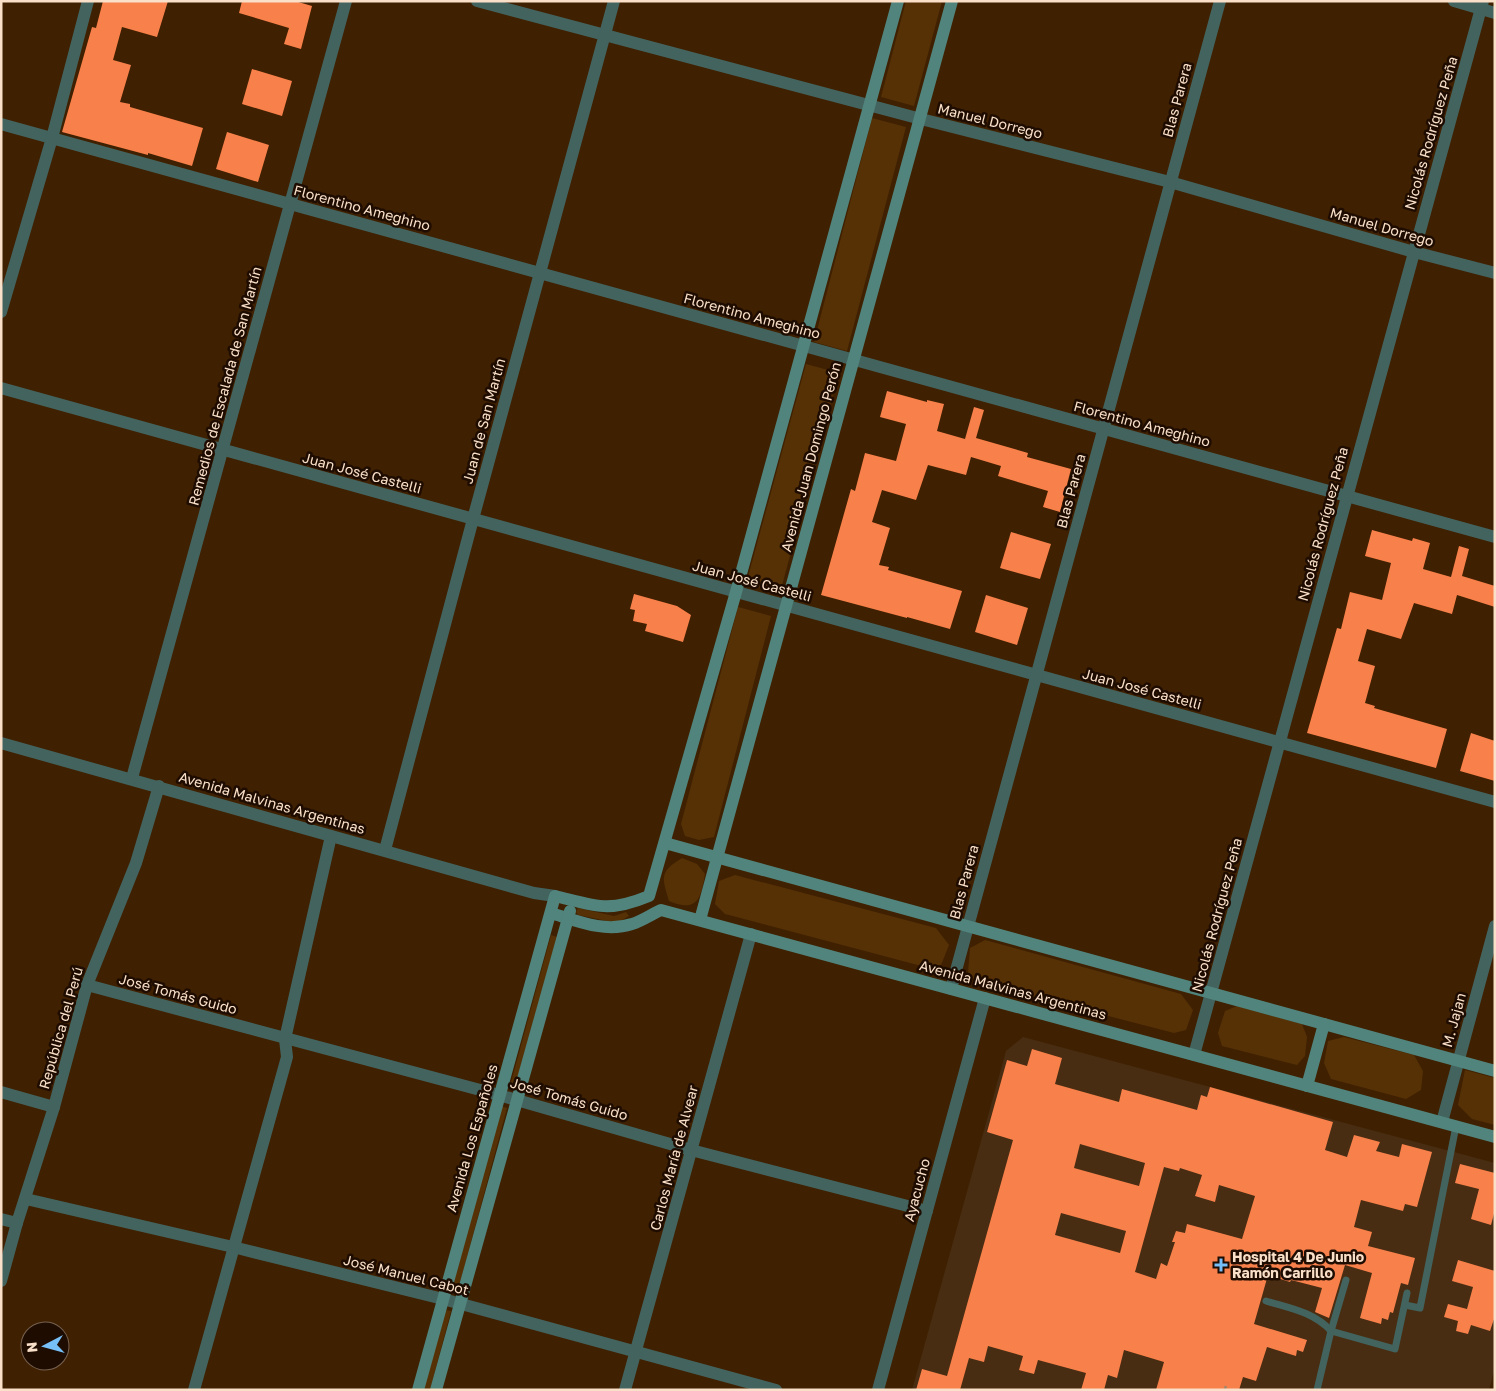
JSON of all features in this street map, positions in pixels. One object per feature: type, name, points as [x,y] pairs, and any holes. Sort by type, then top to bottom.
[{"type":"main road","points":[[898,1],[665,843],[1495,1071]]},
{"type":"main road","name":"Avenida Juan Domingo Perón","points":[[700,920],[952,1]]},
{"type":"main road","name":"Avenida Malvinas Argentinas","points":[[555,896],[597,907],[613,907],[649,896],[665,843]]},
{"type":"main road","name":"Avenida Los Españoles","points":[[418,1390],[555,896]]},
{"type":"main road","points":[[436,1390],[574,900]]},
{"type":"main road","name":"Avenida Malvinas Argentinas","points":[[551,913],[596,926],[615,928],[634,924],[661,910],[1495,1137]]},
{"type":"main road","points":[[1307,1086],[1324,1024]]},
{"type":"street","points":[[1,312],[52,138],[88,1]]},
{"type":"street","name":"Remedios de Escalada de San Martín","points":[[132,778],[346,1]]},
{"type":"street","name":"Manuel Dorrego","points":[[477,1],[921,119],[1170,182],[1495,274]]},
{"type":"street","name":"Juan de San Martín","points":[[385,850],[614,1]]},
{"type":"street","name":"Blas Parera","points":[[951,989],[1220,1]]},
{"type":"street","points":[[1454,1],[1482,5],[1495,13]]},
{"type":"street","name":"Nicolás Rodríguez Peña","points":[[1194,1055],[1482,5]]},
{"type":"street","name":"Florentino Ameghino","points":[[1,124],[1495,537]]},
{"type":"street","name":"Juan José Castelli","points":[[1,388],[1495,802]]},
{"type":"street","name":"Avenida Malvinas Argentinas","points":[[1,743],[132,778],[534,893],[555,896]]},
{"type":"street","name":"República del Perú","points":[[1,1281],[17,1223],[54,1107],[87,985],[136,863],[159,786]]},
{"type":"street","points":[[194,1390],[286,1057],[285,1039],[331,836]]},
{"type":"street","points":[[534,893],[551,913]]},
{"type":"street","name":"M. Jajan","points":[[1442,1122],[1495,926]]},
{"type":"street","name":"Carlos María de Alvear","points":[[626,1390],[751,934]]},
{"type":"street","name":"José Tomás Guido","points":[[87,985],[518,1100],[691,1150],[927,1211]]},
{"type":"street","name":"Ayacucho","points":[[878,1390],[985,998]]},
{"type":"street","points":[[1,1092],[54,1107]]},
{"type":"street","name":"José Manuel Cabot","points":[[26,1199],[233,1247],[443,1299],[776,1390]]},
{"type":"street","points":[[1,1219],[17,1223]]},
{"type":"lane","points":[[1405,1305],[1420,1308],[1456,1126]]},
{"type":"lane","points":[[1317,1390],[1331,1331],[1346,1280]]},
{"type":"lane","points":[[1266,1301],[1306,1313],[1324,1323],[1331,1331],[1395,1349],[1408,1293]]},
{"type":"path","points":[[1225,1390],[1226,1386]]},
{"type":"shaded area","points":[[906,1],[942,1],[914,106],[881,97]]},
{"type":"shaded area","points":[[872,118],[906,127],[847,351],[814,342]]},
{"type":"shaded area","points":[[806,364],[839,373],[780,593],[746,584]]},
{"type":"shaded area","points":[[738,607],[771,616],[714,837],[699,840],[685,836],[681,824]]},
{"type":"shaded area","points":[[682,858],[697,864],[705,874],[699,897],[692,904],[686,905],[669,901],[664,881],[664,876],[669,867]]},
{"type":"shaded area","points":[[735,875],[936,928],[949,945],[941,965],[929,968],[725,914],[715,904],[719,881]]},
{"type":"shaded area","points":[[578,908],[614,916],[626,912],[629,916],[617,923],[578,915],[576,912]]},
{"type":"shaded area","points":[[551,935],[557,937],[515,1087],[510,1086]]},
{"type":"shaded area","points":[[985,940],[1181,994],[1193,1010],[1186,1030],[1174,1033],[977,982],[968,973],[970,948]]},
{"type":"shaded area","points":[[1237,1006],[1302,1024],[1307,1037],[1305,1056],[1297,1065],[1222,1046],[1218,1033],[1225,1011]]},
{"type":"shaded area","name":"Hospital 4 De Junio Ramón Carrillo","points":[[1023,1037],[1495,1163],[1495,1367],[1489,1390],[912,1390],[1006,1051]]},
{"type":"shaded area","points":[[1344,1037],[1414,1055],[1423,1071],[1421,1090],[1406,1099],[1331,1079],[1324,1063],[1328,1041]]},
{"type":"shaded area","points":[[1465,1070],[1495,1078],[1495,1125],[1472,1119],[1458,1105]]},
{"type":"shaded area","points":[[501,1106],[507,1108],[458,1291],[452,1289]]},
{"type":"shaded area","points":[[445,1310],[451,1311],[430,1390],[423,1390]]},
{"type":"building","points":[[103,1],[168,1],[157,37],[122,27],[113,60],[131,65],[120,102],[130,104],[130,107],[203,128],[192,166],[62,132],[92,27],[96,28]]},
{"type":"building","points":[[242,1],[295,1],[312,6],[301,49],[284,44],[289,28],[239,13]]},
{"type":"building","points":[[252,69],[292,81],[282,116],[242,104]]},
{"type":"building","points":[[227,132],[269,145],[258,182],[216,169]]},
{"type":"building","points":[[887,391],[927,402],[927,400],[944,404],[937,431],[965,439],[974,407],[984,410],[976,438],[1028,453],[1027,457],[1071,469],[1060,512],[1043,507],[1048,491],[998,476],[1001,466],[971,457],[966,475],[928,465],[916,500],[882,490],[872,522],[890,528],[879,565],[889,567],[888,570],[962,591],[950,629],[821,595],[851,489],[855,491],[865,453],[896,461],[906,424],[880,417]]},
{"type":"building","points":[[1372,530],[1412,541],[1413,538],[1430,543],[1423,569],[1451,577],[1459,546],[1469,549],[1462,576],[1495,586],[1495,607],[1457,595],[1452,614],[1414,603],[1401,639],[1367,629],[1358,661],[1375,666],[1365,703],[1375,706],[1374,708],[1447,729],[1436,768],[1307,733],[1337,628],[1341,629],[1350,592],[1382,600],[1391,563],[1365,556]]},
{"type":"building","points":[[1011,532],[1051,544],[1040,579],[1000,568]]},
{"type":"building","points":[[634,594],[677,606],[691,615],[683,642],[645,631],[647,624],[633,621],[635,610],[630,609]]},
{"type":"building","points":[[986,595],[1028,608],[1017,645],[975,632]]},
{"type":"building","points":[[1471,733],[1495,741],[1495,781],[1460,771]]},
{"type":"building","points":[[1032,1049],[1062,1058],[1055,1084],[1119,1102],[1122,1089],[1197,1110],[1201,1095],[1207,1097],[1210,1087],[1333,1122],[1325,1150],[1347,1157],[1354,1135],[1380,1142],[1376,1151],[1399,1157],[1402,1144],[1432,1152],[1417,1207],[1405,1204],[1403,1211],[1361,1200],[1354,1227],[1372,1232],[1368,1246],[1415,1258],[1408,1285],[1401,1283],[1393,1313],[1390,1312],[1388,1320],[1382,1318],[1381,1324],[1360,1318],[1372,1273],[1345,1265],[1329,1318],[1315,1312],[1322,1288],[1291,1280],[1290,1282],[1268,1275],[1254,1324],[1307,1340],[1303,1352],[1297,1350],[1296,1356],[1267,1347],[1256,1381],[1243,1377],[1239,1390],[1156,1390],[1164,1362],[1124,1350],[1117,1378],[1108,1375],[1104,1390],[1081,1390],[1086,1373],[1038,1360],[1034,1374],[1019,1370],[1023,1356],[988,1346],[984,1362],[969,1358],[960,1390],[916,1390],[922,1369],[947,1376],[1013,1140],[987,1132],[1007,1060],[1027,1066]],"holes":[[[1080,1144],[1145,1163],[1139,1186],[1074,1168]],[[1164,1167],[1179,1171],[1180,1168],[1202,1175],[1195,1196],[1215,1202],[1219,1185],[1255,1196],[1242,1239],[1187,1224],[1185,1233],[1176,1231],[1172,1242],[1175,1242],[1167,1266],[1161,1263],[1156,1279],[1135,1272]],[[1061,1213],[1126,1231],[1120,1253],[1055,1235]]]},
{"type":"building","points":[[1460,1164],[1495,1173],[1495,1210],[1491,1225],[1471,1219],[1479,1189],[1455,1183]]},
{"type":"building","points":[[1458,1260],[1495,1271],[1495,1316],[1490,1331],[1471,1325],[1468,1334],[1456,1331],[1458,1321],[1444,1317],[1448,1304],[1467,1309],[1473,1287],[1452,1281]]},
{"type":"place","name":"Hospital 4 De Junio Ramón Carrillo","points":[[1221,1265]]}]
